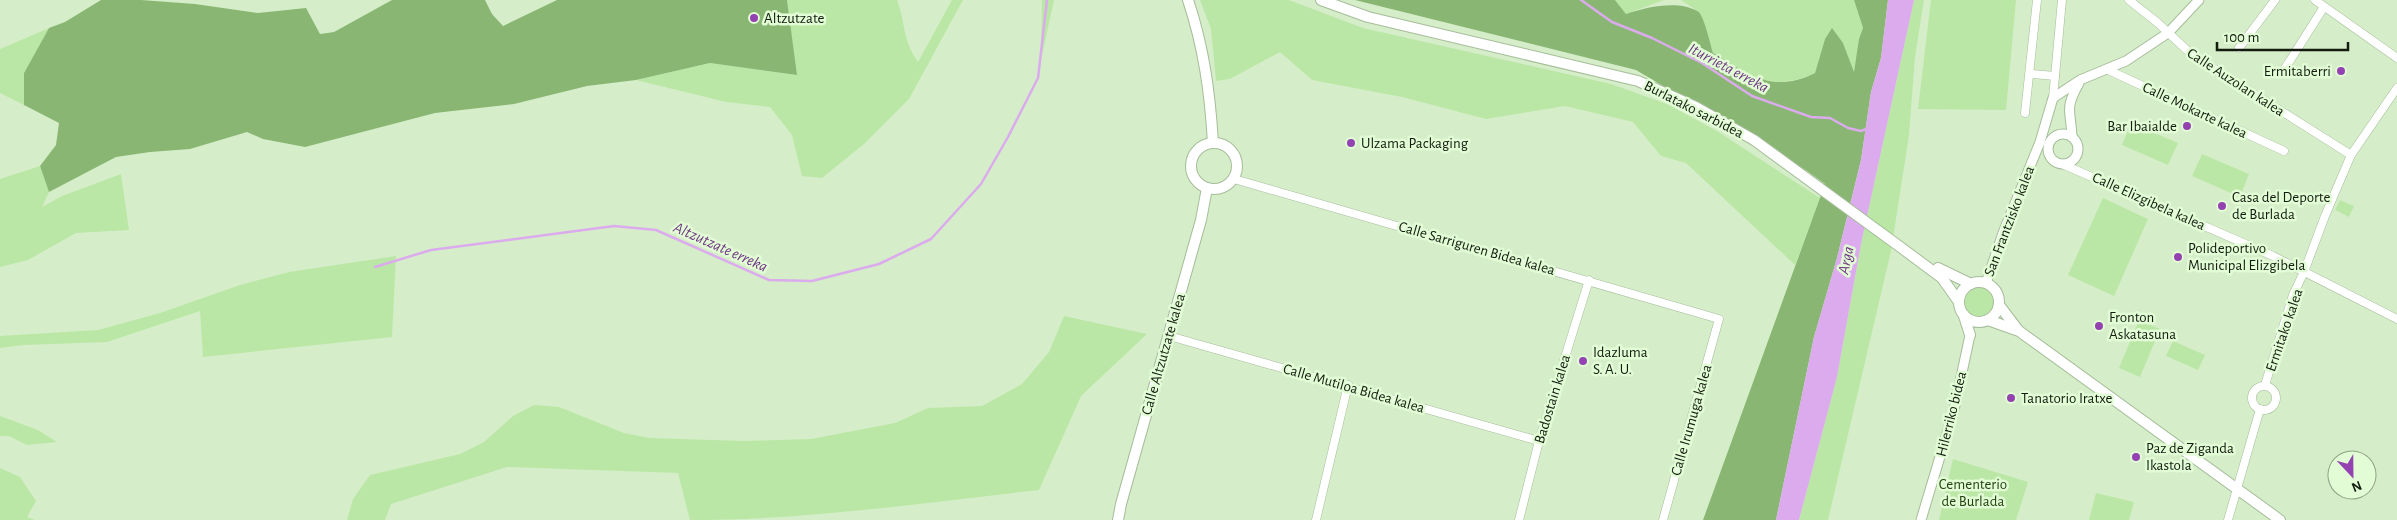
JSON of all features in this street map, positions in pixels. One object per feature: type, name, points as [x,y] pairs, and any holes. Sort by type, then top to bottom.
[{"type":"main road","points":[[1188,0],[1198,31],[1209,85],[1213,143]]},
{"type":"main road","name":"Burlatako sarbidea","points":[[1321,0],[1368,17],[1638,81],[1696,107],[1728,124],[1818,183]]},
{"type":"main road","name":"Burlatako sarbidea","points":[[1333,0],[1344,5],[1643,75],[1705,104],[1763,140],[1904,246],[1946,274],[1971,284]]},
{"type":"main road","points":[[1213,143],[1227,147],[1232,152],[1237,165],[1234,179],[1222,188],[1207,188],[1195,178],[1192,163],[1199,150],[1213,143]]},
{"type":"main road","name":"Calle Altzutzate kalea","points":[[1118,520],[1120,504],[1201,220],[1207,188]]},
{"type":"main road","name":"Burlatako sarbidea","points":[[1904,246],[1942,278],[1959,302]]},
{"type":"main road","points":[[2019,331],[1985,321],[1974,322],[1964,316],[1959,302],[1964,289],[1971,284],[1986,283],[1996,292],[1999,304],[2019,331],[2280,520]]},
{"type":"main road","points":[[1985,321],[1994,315],[1999,304]]},
{"type":"main road","name":"Hilerriko bidea","points":[[1964,316],[1970,336],[1985,321]]},
{"type":"street","points":[[2025,113],[2031,74],[2037,0]]},
{"type":"street","points":[[2053,98],[2062,0]]},
{"type":"street","name":"Calle Auzolan kalea","points":[[2128,0],[2191,54],[2351,155]]},
{"type":"street","points":[[2053,98],[2080,80],[2126,61],[2168,33],[2199,0]]},
{"type":"street","points":[[2239,48],[2275,0]]},
{"type":"street","points":[[2315,0],[2397,58]]},
{"type":"street","points":[[2282,73],[2324,7]]},
{"type":"street","name":"Calle Mokarte kalea","points":[[2106,69],[2284,151]]},
{"type":"street","points":[[2031,74],[2055,76]]},
{"type":"street","points":[[2072,137],[2064,134],[2053,138],[2049,145],[2051,157],[2062,164],[2070,162],[2077,153],[2077,146],[2072,137],[2072,124],[2068,110],[2071,97],[2080,80]]},
{"type":"street","name":"Ermitako kalea","points":[[2265,385],[2291,302],[2324,216],[2351,155],[2397,88]]},
{"type":"street","name":"San Frantzisko kalea","points":[[1986,283],[1992,262],[2040,142],[2053,98]]},
{"type":"street","points":[[2040,142],[2049,145]]},
{"type":"street","name":"San Frantzisko kalea","points":[[2033,159],[2051,157]]},
{"type":"street","name":"Calle Elizgibela kalea","points":[[2062,164],[2273,256],[2397,319]]},
{"type":"street","name":"Calle Sarriguren Bidea kalea","points":[[1234,179],[1590,280],[1719,319]]},
{"type":"street","name":"Badostain kalea","points":[[1519,520],[1539,442],[1590,280]]},
{"type":"street","name":"Calle Irumuga kalea","points":[[1663,520],[1719,319]]},
{"type":"street","name":"Calle Mutiloa Bidea kalea","points":[[1169,336],[1348,385],[1539,442]]},
{"type":"street","name":"Hilerriko bidea","points":[[1921,520],[1954,410],[1970,336]]},
{"type":"street","points":[[1316,520],[1348,385]]},
{"type":"street","name":"Ermitako kalea","points":[[2265,385],[2274,392],[2276,400],[2272,407],[2260,409],[2254,404],[2251,397],[2257,387],[2265,385]]},
{"type":"street","name":"Ermitako kalea","points":[[2228,520],[2260,409]]},
{"type":"green space","points":[[101,0],[141,0],[195,4],[258,13],[306,8],[320,34],[334,32],[392,0],[485,0],[492,14],[503,26],[557,0],[787,0],[797,75],[710,63],[636,80],[587,86],[514,104],[435,113],[305,147],[263,139],[247,132],[190,149],[116,157],[49,192],[40,166],[56,145],[59,123],[24,105],[24,73],[49,28],[65,22]]},
{"type":"green space","points":[[787,0],[897,0],[909,46],[918,62],[952,0],[963,0],[909,99],[864,144],[822,178],[802,176],[792,135],[770,107],[726,102],[636,80],[710,63],[796,75]]},
{"type":"green space","points":[[1042,0],[1054,0],[1041,60]]},
{"type":"green space","points":[[1200,0],[1289,0],[1363,28],[1611,84],[1667,104],[1717,131],[1820,198],[1795,265],[1686,163],[1661,156],[1633,122],[1565,106],[1486,119],[1402,97],[1312,80],[1280,52],[1230,79],[1216,81],[1211,29]]},
{"type":"green space","points":[[1355,0],[1615,0],[1626,14],[1664,5],[1683,6],[1699,12],[1713,53],[1750,75],[1774,82],[1786,82],[1815,73],[1825,39],[1832,28],[1843,43],[1854,72],[1859,39],[1863,28],[1854,0],[1888,0],[1881,58],[1871,92],[1861,160],[1837,258],[1814,337],[1776,520],[1703,520],[1825,184],[1807,171],[1636,70]]},
{"type":"green space","points":[[1615,0],[1664,0],[1626,14]]},
{"type":"green space","points":[[1681,0],[1854,0],[1863,28],[1854,73],[1843,43],[1825,39],[1815,73],[1785,82],[1761,80],[1713,53],[1699,12]]},
{"type":"green space","points":[[1914,0],[1924,0],[1915,57],[1909,135],[1891,251],[1828,520],[1799,520],[1837,377],[1861,244]]},
{"type":"green space","points":[[1931,0],[2016,0],[2006,110],[1918,109]]},
{"type":"green space","points":[[49,28],[24,73],[24,105],[0,93],[0,49]]},
{"type":"green space","points":[[2131,123],[2178,143],[2168,165],[2122,145]]},
{"type":"green space","points":[[2202,154],[2249,174],[2240,197],[2192,176]]},
{"type":"green space","points":[[40,166],[49,192],[42,207],[62,196],[121,174],[129,230],[76,233],[28,260],[0,267],[0,179]]},
{"type":"green space","points":[[2103,198],[2148,219],[2114,296],[2068,275]]},
{"type":"green space","points":[[2340,200],[2354,206],[2349,217],[2335,210]]},
{"type":"green space","points":[[396,256],[392,337],[203,357],[200,311],[107,342],[23,345],[0,348],[0,336],[98,330],[160,313],[240,285],[289,272]]},
{"type":"green space","points":[[1980,287],[1991,291],[1995,302],[1991,313],[1980,317],[1969,313],[1965,302],[1969,291]]},
{"type":"green space","points":[[1064,316],[1147,334],[1081,396],[1039,490],[821,514],[690,520],[678,473],[507,467],[391,504],[385,520],[347,520],[353,499],[370,475],[460,454],[484,442],[513,416],[534,405],[559,407],[624,433],[650,438],[743,441],[811,439],[895,423],[928,408],[982,406],[1022,384],[1049,352]]},
{"type":"green space","points":[[2139,320],[2160,329],[2140,377],[2119,368]]},
{"type":"green space","points":[[2173,341],[2205,355],[2198,370],[2166,356]]},
{"type":"green space","points":[[0,416],[38,430],[57,442],[27,445],[9,436],[0,436]]},
{"type":"green space","name":"Cementerio de Burlada","points":[[1953,459],[2028,482],[2016,520],[1939,520]]},
{"type":"green space","points":[[0,468],[20,477],[36,501],[27,517],[35,520],[0,520]]},
{"type":"green space","points":[[2096,493],[2134,502],[2129,520],[2089,520]]},
{"type":"water","name":"Arga","points":[[1888,0],[1914,0],[1861,244],[1837,377],[1799,520],[1776,520],[1814,337],[1837,258],[1861,160],[1871,92],[1881,58]]},
{"type":"waterway","name":"Altzutzate erreka","points":[[375,267],[431,250],[614,226],[656,230],[769,280],[812,281],[879,264],[931,239],[981,184],[1008,137],[1038,78],[1047,0]]},
{"type":"waterway","name":"Iturrieta erreka","points":[[1581,0],[1612,22],[1652,38],[1702,63],[1752,96],[1811,117],[1830,118],[1848,128],[1861,131],[1869,128]]},
{"type":"place","name":"Altzutzate","points":[[754,18]]},
{"type":"place","name":"Ermitaberri","points":[[2341,71]]},
{"type":"place","name":"Bar Ibaialde","points":[[2187,126]]},
{"type":"place","name":"Ulzama Packaging","points":[[1351,143]]},
{"type":"place","name":"Casa del Deporte de Burlada","points":[[2222,206]]},
{"type":"place","name":"Polideportivo Municipal Elizgibela","points":[[2178,257]]},
{"type":"place","name":"Fronton Askatasuna","points":[[2099,326]]},
{"type":"place","name":"Idazluma S. A. U.","points":[[1583,361]]},
{"type":"place","name":"Tanatorio Iratxe","points":[[2011,398]]},
{"type":"place","name":"Paz de Ziganda Ikastola","points":[[2136,457]]}]
